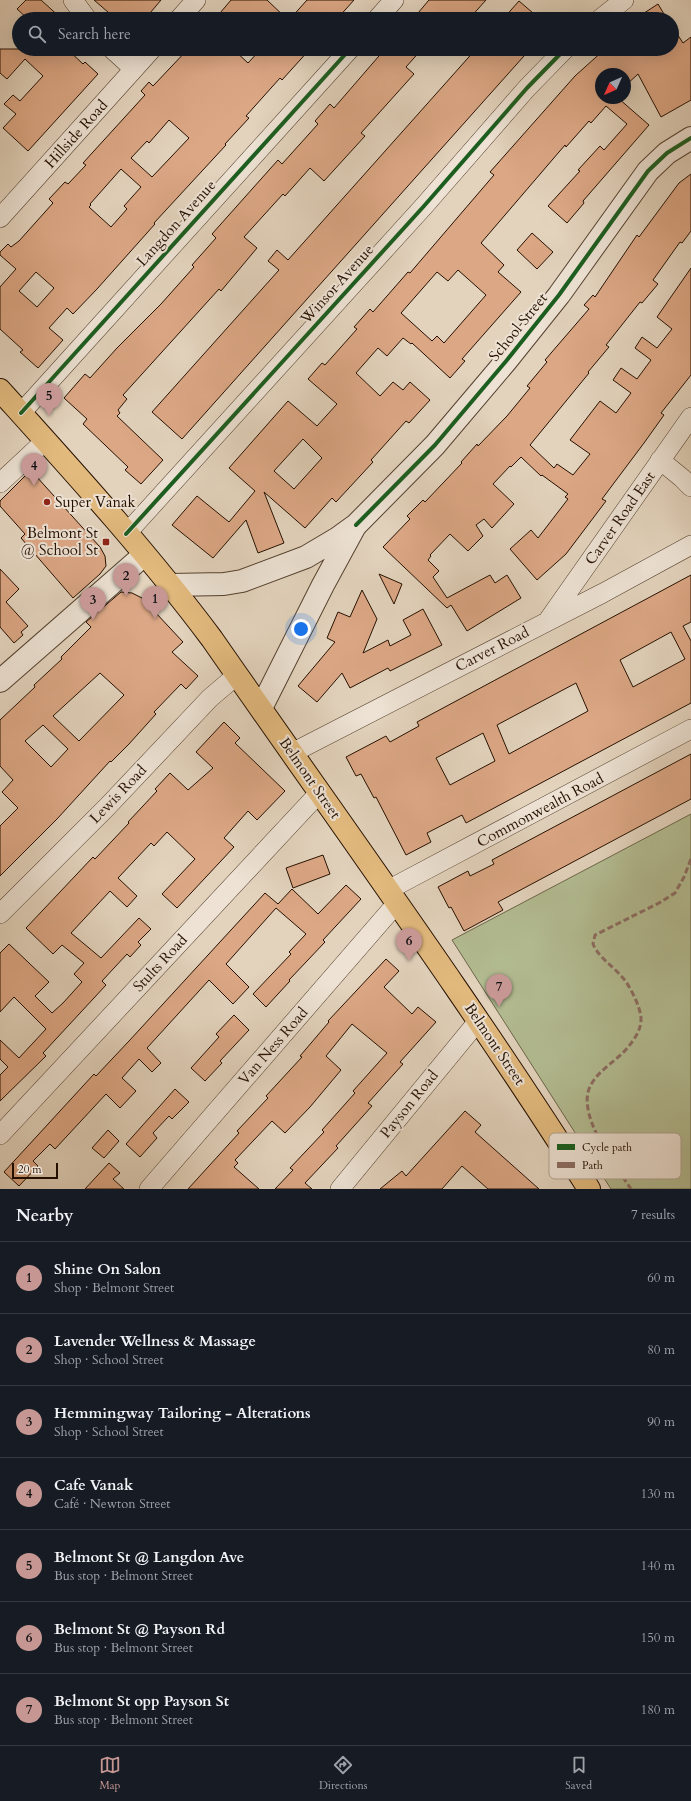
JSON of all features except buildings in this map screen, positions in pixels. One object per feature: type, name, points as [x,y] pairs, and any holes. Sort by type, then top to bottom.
[{"type":"main road","name":"Belmont Street","points":[[0,390],[170,585],[212,639],[479,1020],[553,1133]]},
{"type":"main road","name":"Belmont Street","points":[[583,1179],[589,1189]]},
{"type":"street","points":[[73,0],[82,12]]},
{"type":"street","points":[[185,12],[196,0]]},
{"type":"street","points":[[383,12],[394,0]]},
{"type":"street","points":[[609,12],[624,0]]},
{"type":"street","points":[[120,56],[134,69]]},
{"type":"street","name":"Hillside Road","points":[[0,218],[146,56]]},
{"type":"street","name":"Langdon Avenue","points":[[21,413],[344,56]]},
{"type":"street","name":"Winsor Avenue","points":[[126,534],[418,212],[527,88],[558,56]]},
{"type":"street","name":"School Street","points":[[170,585],[224,584],[242,581],[306,557],[338,538],[356,525],[435,445],[508,360],[559,295],[648,172],[667,153],[691,138]]},
{"type":"street","name":"Carver Road East","points":[[549,620],[691,417]]},
{"type":"street","points":[[0,483],[45,441]]},
{"type":"street","points":[[660,460],[691,487]]},
{"type":"street","name":"School Street","points":[[261,708],[356,525]]},
{"type":"street","name":"Carver Road","points":[[292,753],[691,545]]},
{"type":"street","points":[[0,681],[144,555]]},
{"type":"street","name":"Lewis Road","points":[[0,914],[106,807],[210,698],[237,675]]},
{"type":"street","name":"Commonwealth Road","points":[[392,896],[691,729]]},
{"type":"street","name":"Stults Road","points":[[0,1135],[320,792]]},
{"type":"street","name":"Van Ness Road","points":[[149,1189],[392,896]]},
{"type":"street","name":"Payson Road","points":[[340,1189],[479,1020]]},
{"type":"green space","points":[[691,814],[691,1189],[611,1189],[605,1179],[681,1179],[681,1133],[575,1133],[452,940]]},
{"type":"marked path","points":[[596,1133],[588,1108],[588,1095],[592,1083],[605,1068],[629,1046],[640,1027],[641,1014],[635,997],[626,982],[599,954],[593,944],[595,935],[659,903],[675,893],[684,877],[691,859]]},
{"type":"marked path","points":[[624,1179],[631,1189]]},
{"type":"cycle path","points":[[21,413],[344,56]]},
{"type":"cycle path","points":[[126,534],[424,206],[527,88],[558,56]]},
{"type":"cycle path","points":[[356,525],[435,445],[507,360],[559,295],[648,171],[667,153],[691,138]]},
{"type":"place","name":"Belmont St @ Langdon Ave","points":[[49,416]]},
{"type":"place","name":"Cafe Vanak","points":[[34,486]]},
{"type":"place","name":"Super Vanak","points":[[47,502]]},
{"type":"place","name":"Belmont St @ School St","points":[[106,542]]},
{"type":"place","name":"Lavender Wellness & Massage","points":[[126,596]]},
{"type":"place","name":"Shine On Salon","points":[[155,619]]},
{"type":"place","name":"Hemmingway Tailoring - Alterations","points":[[93,620]]},
{"type":"place","name":"Belmont St @ Payson Rd","points":[[409,961]]},
{"type":"place","name":"Belmont St opp Payson St","points":[[499,1007]]}]
